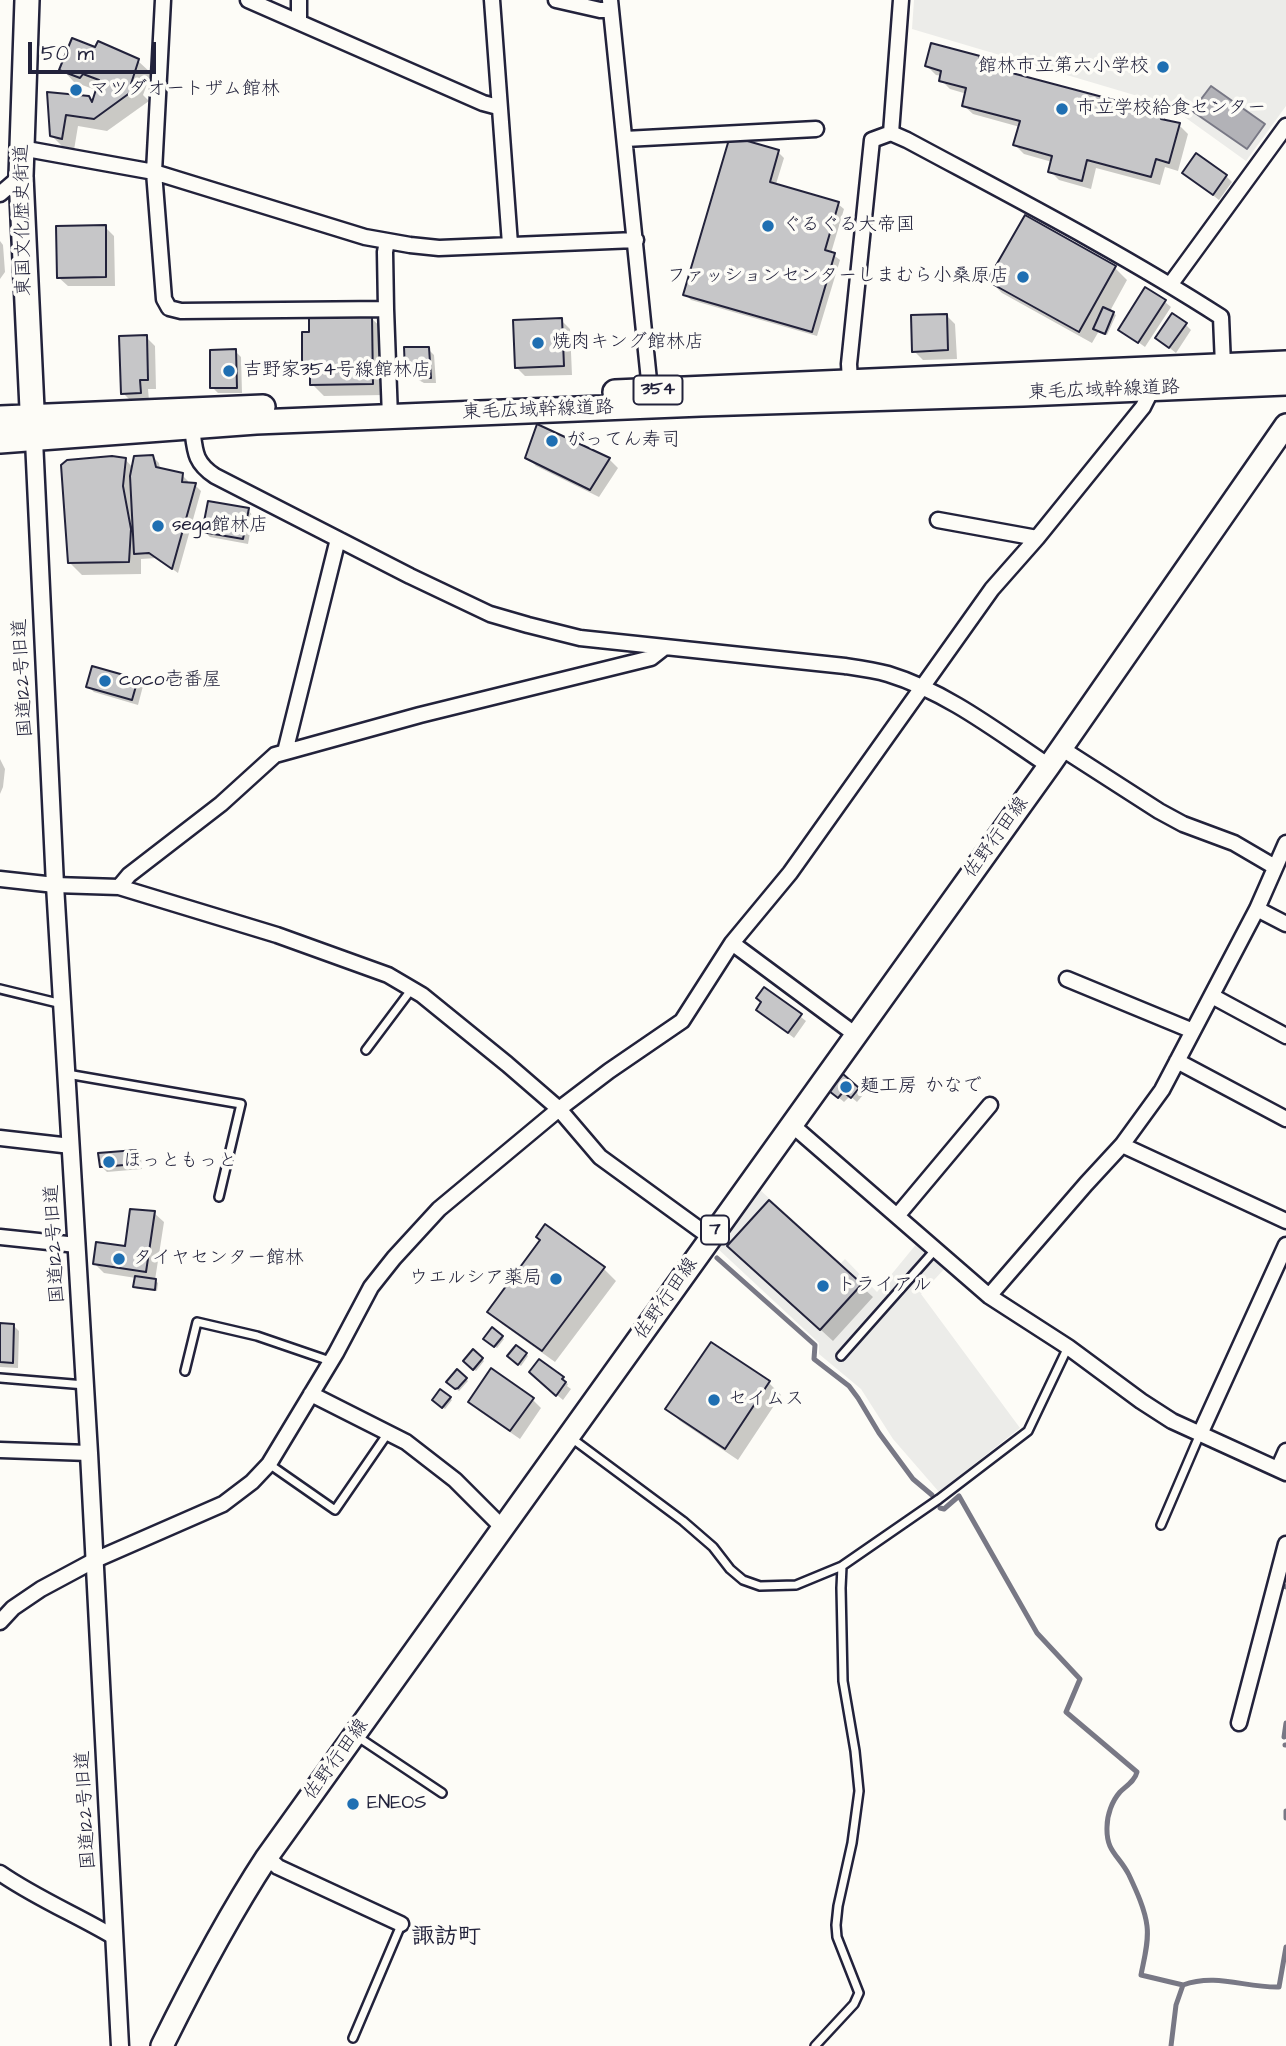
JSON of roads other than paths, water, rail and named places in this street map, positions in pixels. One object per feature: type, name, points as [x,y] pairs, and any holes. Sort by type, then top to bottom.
[{"type":"highway","name":"東国文化歴史街道","points":[[27,0],[21,176],[34,440]]},
{"type":"highway","name":"東毛広域幹線道路","points":[[0,441],[650,390],[1286,363]]},
{"type":"highway","name":"東毛広域幹線道路","points":[[0,418],[390,410],[1286,383]]},
{"type":"main road","name":"佐野行田線","points":[[162,2046],[233,1909],[267,1857],[1055,757],[1286,425]]},
{"type":"street","points":[[163,0],[154,172],[164,299],[169,308],[180,311],[386,309]]},
{"type":"street","points":[[248,0],[483,103],[498,107]]},
{"type":"street","points":[[299,0],[299,21]]},
{"type":"street","points":[[492,0],[510,244]]},
{"type":"street","points":[[556,0],[600,10],[611,5],[650,390]]},
{"type":"street","points":[[891,133],[901,0]]},
{"type":"street","points":[[1170,285],[1286,126]]},
{"type":"street","points":[[625,139],[816,129]]},
{"type":"street","points":[[850,381],[849,364],[872,140],[891,133],[1081,234],[1221,317],[1223,365]]},
{"type":"street","points":[[21,148],[154,172],[365,237],[387,241],[439,248],[636,240]]},
{"type":"street","points":[[0,194],[21,176]]},
{"type":"street","points":[[387,241],[386,309],[390,410]]},
{"type":"street","points":[[0,1622],[13,1608],[41,1589],[94,1560],[223,1504],[252,1482],[268,1464],[331,1362],[372,1287],[394,1258],[439,1209],[608,1071],[682,1021],[732,943],[790,873],[992,589],[1143,407],[1152,389]]},
{"type":"street","points":[[192,427],[196,457],[202,467],[215,477],[490,614],[580,638],[845,666],[887,673],[965,709],[1182,824],[1234,844],[1275,867]]},
{"type":"street","name":"国道122号旧道","points":[[34,440],[55,885],[89,1453],[120,2046]]},
{"type":"street","points":[[938,520],[1037,538]]},
{"type":"street","points":[[285,752],[338,539]]},
{"type":"street","points":[[119,887],[129,876],[221,804],[275,755],[420,715],[651,658],[665,647]]},
{"type":"street","points":[[989,1296],[1122,1145],[1162,1090],[1257,909],[1286,843]]},
{"type":"street","points":[[0,879],[55,885],[119,887],[277,936],[388,975],[422,995],[507,1064],[559,1109],[600,1157],[710,1237]]},
{"type":"street","points":[[1257,909],[1286,924]]},
{"type":"street","points":[[732,943],[856,1035]]},
{"type":"street","points":[[1067,979],[1193,1031]]},
{"type":"street","points":[[1212,996],[1286,1036]]},
{"type":"street","points":[[1177,1060],[1286,1119]]},
{"type":"street","points":[[897,1216],[990,1105]]},
{"type":"street","points":[[792,1125],[989,1296],[1068,1347],[1141,1401],[1172,1421],[1282,1471],[1286,1451]]},
{"type":"street","points":[[0,1138],[71,1146]]},
{"type":"street","points":[[1122,1145],[1284,1217]]},
{"type":"street","points":[[0,1237],[77,1245]]},
{"type":"street","points":[[1200,1434],[1286,1245]]},
{"type":"street","points":[[311,1394],[406,1442],[455,1480],[504,1529]]},
{"type":"street","points":[[0,1450],[89,1453]]},
{"type":"street","points":[[1239,1723],[1286,1544]]},
{"type":"street","points":[[267,1857],[278,1867],[401,1924]]},
{"type":"street","points":[[0,1873],[36,1896],[114,1937]]},
{"type":"lane","points":[[0,989],[62,1004]]},
{"type":"lane","points":[[366,1050],[411,990]]},
{"type":"lane","points":[[67,1074],[241,1104],[219,1197]]},
{"type":"lane","points":[[841,1356],[935,1250]]},
{"type":"lane","points":[[185,1371],[197,1322],[257,1336],[331,1362]]},
{"type":"lane","points":[[570,1436],[684,1521],[713,1547],[730,1569],[743,1580],[761,1586],[796,1585],[842,1566],[939,1499],[1028,1431],[1068,1347]]},
{"type":"lane","points":[[0,1378],[85,1385]]},
{"type":"lane","points":[[268,1464],[335,1510],[388,1432]]},
{"type":"lane","points":[[1161,1525],[1200,1434]]},
{"type":"lane","points":[[815,2046],[854,2004],[859,1993],[837,1937],[836,1925],[859,1791],[843,1681],[842,1566]]},
{"type":"lane","points":[[354,1735],[442,1793]]},
{"type":"lane","points":[[353,2038],[401,1924]]},
{"type":"waterway","points":[[717,1258],[815,1345],[814,1359],[849,1386],[913,1479],[932,1495]]},
{"type":"waterway","points":[[940,1508],[944,1509],[959,1496],[1037,1633],[1080,1679],[1066,1712],[1137,1772],[1110,1808],[1107,1835],[1114,1853],[1129,1875],[1146,1920],[1146,1951],[1141,1975],[1183,1985]]},
{"type":"waterway","points":[[1284,1737],[1286,1723]]},
{"type":"waterway","points":[[1286,1811],[1286,1818]]},
{"type":"waterway","points":[[1171,2046],[1176,2005],[1183,1985],[1207,1980],[1279,1987],[1286,1947]]},
{"type":"place","name":"館林市立第六小学校","points":[[1163,67]]},
{"type":"place","name":"マツダオートザム館林","points":[[76,90]]},
{"type":"place","name":"市立学校給食センター","points":[[1062,109]]},
{"type":"place","name":"ぐるぐる大帝国","points":[[768,226]]},
{"type":"place","name":"ファッションセンターしまむら小桑原店","points":[[1023,277]]},
{"type":"place","name":"焼肉キング館林店","points":[[538,343]]},
{"type":"place","name":"吉野家354号線館林店","points":[[229,371]]},
{"type":"place","name":"がってん寿司","points":[[552,441]]},
{"type":"place","name":"sega館林店","points":[[158,526]]},
{"type":"place","name":"coco壱番屋","points":[[105,681]]},
{"type":"place","name":"麺工房 かなで","points":[[846,1087]]},
{"type":"place","name":"ほっともっと","points":[[109,1162]]},
{"type":"place","name":"タイヤセンター館林","points":[[119,1259]]},
{"type":"place","name":"ウエルシア薬局","points":[[556,1279]]},
{"type":"place","name":"トライアル","points":[[823,1286]]},
{"type":"place","name":"セイムス","points":[[714,1400]]},
{"type":"place","name":"ENEOS","points":[[353,1804]]},
{"type":"district","name":"諏訪町","points":[[446,1938]]}]
